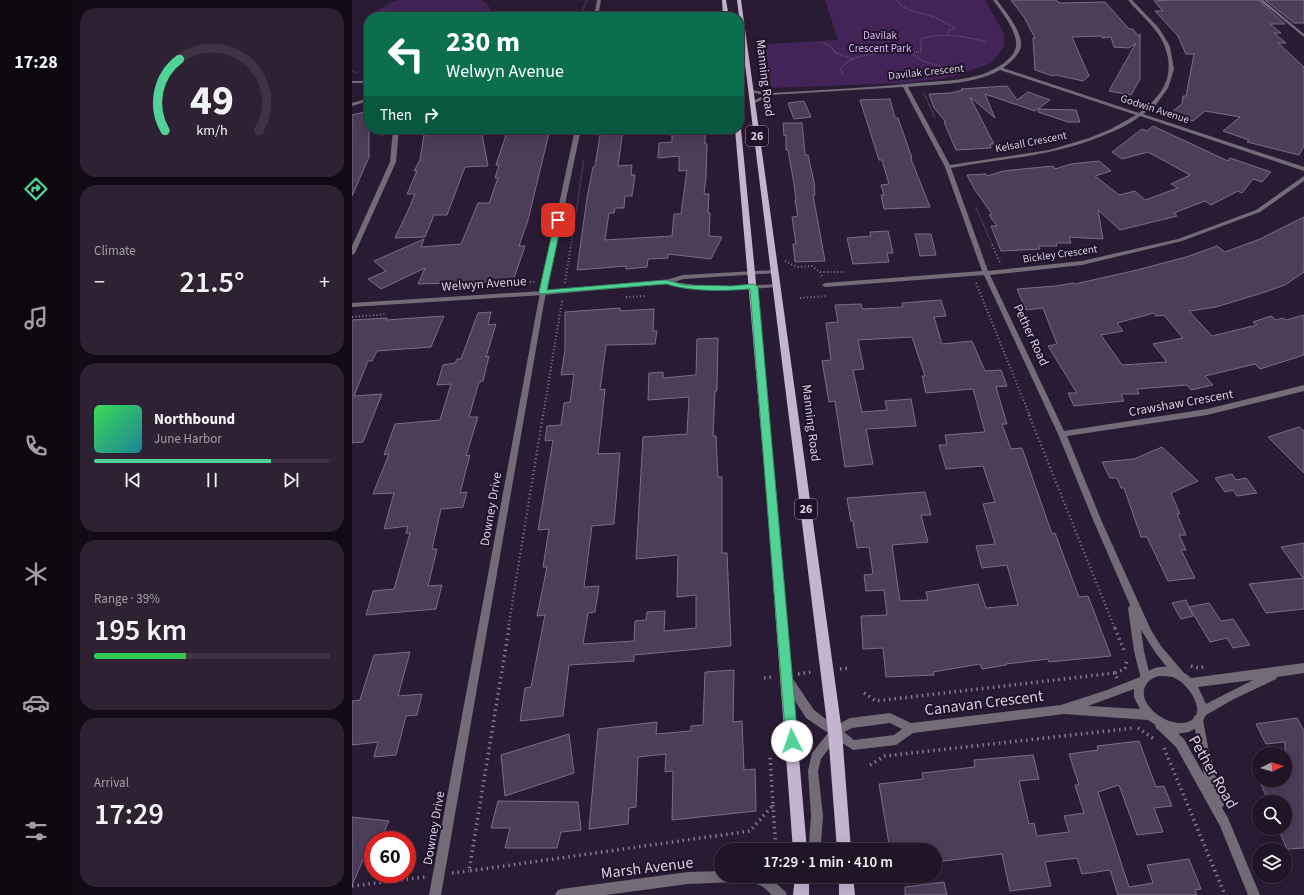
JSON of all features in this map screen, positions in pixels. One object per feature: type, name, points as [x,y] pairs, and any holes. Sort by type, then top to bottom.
[{"type":"main road","points":[[724,0],[725,12]]},
{"type":"main road","name":"Manning Road","points":[[739,0],[741,12]]},
{"type":"main road","name":"Manning Road","points":[[744,38],[835,732],[843,843]]},
{"type":"main road","name":"26","points":[[739,134],[753,273],[799,843]]},
{"type":"main road","points":[[801,895],[802,883]]},
{"type":"main road","points":[[846,883],[847,895]]},
{"type":"street","points":[[597,12],[599,0]]},
{"type":"street","name":"Davilak Crescent","points":[[751,91],[770,94],[905,86],[962,80],[984,74],[1000,68],[1017,51],[1019,43],[1017,35],[995,0]]},
{"type":"street","name":"Kelsall Crescent","points":[[948,167],[1049,151],[1094,138],[1141,115],[1154,104],[1164,91],[1170,76],[1171,61],[1165,41],[1130,0]]},
{"type":"street","points":[[1261,0],[1304,36]]},
{"type":"street","name":"Godwin Avenue","points":[[1000,68],[1304,169]]},
{"type":"street","name":"Pether Road","points":[[905,86],[948,167],[986,273],[1062,434],[1147,633],[1158,649],[1181,676]]},
{"type":"street","name":"Davilak Crescent","points":[[753,102],[770,94]]},
{"type":"street","points":[[352,105],[364,101]]},
{"type":"street","points":[[352,253],[393,162],[396,134]]},
{"type":"street","name":"Downey Drive","points":[[435,895],[543,292],[577,134]]},
{"type":"street","name":"Bickley Crescent","points":[[825,285],[986,273],[1082,263],[1180,240],[1258,211],[1304,178]]},
{"type":"street","name":"Welwyn Avenue","points":[[352,305],[563,291],[666,282],[683,277],[775,272]]},
{"type":"street","name":"Welwyn Avenue","points":[[666,282],[683,287],[731,288],[777,285]]},
{"type":"street","name":"Crawshaw Crescent","points":[[1062,434],[1207,412],[1304,388]]},
{"type":"street","name":"Pether Road","points":[[1131,597],[1143,679]]},
{"type":"street","name":"Canavan Crescent","points":[[1190,683],[1304,668]]},
{"type":"street","name":"Canavan Crescent","points":[[1060,710],[1122,690],[1158,671],[1165,671],[1181,676],[1190,683],[1197,692],[1201,702],[1200,716]]},
{"type":"street","name":"Canavan Crescent","points":[[787,677],[810,714],[853,745],[896,740],[911,728],[1060,710],[1132,715],[1152,718],[1175,729],[1185,728],[1192,726],[1200,716],[1230,696],[1280,672]]},
{"type":"street","points":[[1143,679],[1138,691],[1140,699],[1152,718]]},
{"type":"street","name":"Pether Road","points":[[1200,716],[1201,739],[1207,769],[1224,822],[1254,895]]},
{"type":"street","name":"Canavan Crescent","points":[[815,843],[817,816],[814,771],[816,758],[835,732],[850,722],[890,718],[911,728]]},
{"type":"street","name":"Pether Road","points":[[1152,718],[1180,743],[1224,822]]},
{"type":"street","name":"Marsh Avenue","points":[[562,895],[688,878],[714,877]]},
{"type":"street","points":[[767,883],[780,895]]},
{"type":"lane","points":[[352,82],[364,82]]},
{"type":"path","points":[[582,12],[587,0]]},
{"type":"path","points":[[897,0],[902,8],[931,16],[955,28],[949,30],[947,33]]},
{"type":"path","points":[[843,74],[840,71],[841,66],[844,63],[861,56],[921,52],[921,39],[938,34],[947,33],[986,42]]},
{"type":"path","points":[[822,42],[829,45],[831,51],[834,53],[853,59]]},
{"type":"path","points":[[912,53],[922,61],[944,67],[962,80]]},
{"type":"path","points":[[383,134],[384,141]]},
{"type":"path","points":[[469,871],[586,152]]},
{"type":"path","points":[[786,261],[798,267],[812,266],[820,272],[825,285]]},
{"type":"path","points":[[820,272],[848,272]]},
{"type":"path","points":[[864,693],[876,701],[1115,673],[1125,669],[1128,659],[972,273]]},
{"type":"path","points":[[1189,666],[1199,668],[1206,666]]},
{"type":"path","points":[[764,678],[787,677],[848,668]]},
{"type":"path","points":[[1115,673],[1122,690]]},
{"type":"path","points":[[1132,715],[1137,728],[1157,741]]},
{"type":"path","points":[[870,765],[885,756],[1137,728]]},
{"type":"path","points":[[1180,743],[1163,745],[1225,895]]},
{"type":"path","points":[[770,756],[775,843]]},
{"type":"path","points":[[352,886],[750,831],[772,805]]},
{"type":"green space","points":[[399,0],[481,0],[488,5],[491,11],[376,12],[392,2]]},
{"type":"green space","name":"Davilak Crescent Park","points":[[825,0],[985,0],[1004,33],[1004,47],[991,63],[953,77],[905,83],[771,88],[765,44],[838,40]]},
{"type":"building","points":[[1011,0],[1056,0],[1061,3],[1105,2],[1129,29],[1133,29],[1139,37],[1140,34],[1140,79],[1131,95],[1109,91],[1136,43],[1129,48],[1114,47],[1111,37],[1072,37],[1089,76],[1083,81],[1056,75],[1053,76],[1035,70],[1033,38],[1035,38],[1024,17]]},
{"type":"building","points":[[1258,0],[1285,24],[1270,24],[1281,33],[1274,33],[1286,43],[1278,43],[1304,67],[1304,146],[1299,155],[1247,142],[1249,140],[1223,131],[1240,117],[1205,111],[1193,121],[1169,114],[1182,104],[1183,96],[1186,96],[1194,54],[1186,54],[1178,36],[1155,11],[1163,11],[1154,1]]},
{"type":"building","points":[[1265,0],[1304,0],[1304,23],[1294,23]]},
{"type":"building","points":[[1007,86],[1017,100],[1028,92],[1050,100],[1035,111],[985,94],[995,118],[970,97],[994,144],[990,144],[991,148],[956,150],[944,122],[946,122],[934,108],[929,94],[951,93],[963,90],[961,89]]},
{"type":"building","points":[[890,99],[895,118],[898,118],[912,158],[911,159],[930,207],[884,209],[881,195],[884,195],[881,185],[889,184],[882,160],[879,160],[860,100]]},
{"type":"building","points":[[804,101],[811,117],[794,119],[788,103]]},
{"type":"building","points":[[1039,109],[1076,110],[1080,122],[1068,122],[1038,112]]},
{"type":"building","points":[[364,112],[364,134],[369,134],[369,157],[352,196],[352,115]]},
{"type":"building","points":[[783,123],[802,123],[805,155],[808,155],[815,187],[815,195],[813,195],[825,261],[795,262],[793,244],[796,244],[792,217],[798,216],[788,150],[786,150],[786,135],[784,136]]},
{"type":"building","points":[[1153,126],[1228,161],[1230,158],[1271,172],[1262,182],[1253,179],[1242,193],[1238,191],[1211,205],[1205,201],[1174,213],[1177,216],[1120,230],[1098,210],[1103,239],[1069,237],[1071,243],[1056,243],[1057,246],[1038,246],[1040,249],[1001,251],[991,226],[997,226],[989,215],[992,214],[975,190],[967,175],[986,174],[987,176],[1003,171],[1053,166],[1055,169],[1071,164],[1099,161],[1111,171],[1095,176],[1119,195],[1135,191],[1145,200],[1178,188],[1171,184],[1190,175],[1148,152],[1122,159],[1112,152],[1142,129],[1147,131]]},
{"type":"building","points":[[482,134],[488,166],[465,167],[447,215],[434,215],[425,237],[395,238],[415,194],[407,194],[417,171],[414,171],[420,160],[424,135]]},
{"type":"building","points":[[506,134],[549,134],[528,220],[519,246],[525,246],[513,281],[418,284],[425,268],[381,289],[368,279],[386,271],[374,261],[424,239],[421,247],[461,244],[478,203],[489,203],[498,178],[495,178],[499,165],[496,165]]},
{"type":"building","points":[[600,134],[622,134],[618,166],[632,165],[631,175],[635,175],[632,196],[625,196],[624,208],[615,208],[614,213],[609,213],[605,240],[672,236],[674,214],[681,214],[687,170],[679,171],[679,156],[658,158],[659,143],[672,142],[672,134],[705,134],[705,144],[707,144],[704,194],[709,194],[709,236],[722,237],[711,259],[668,254],[668,258],[648,259],[647,267],[626,269],[626,266],[577,270],[587,198],[593,167],[595,166]]},
{"type":"building","points":[[1304,217],[1304,272],[1285,285],[1262,293],[1216,307],[1189,311],[1212,336],[1257,325],[1253,322],[1271,316],[1276,320],[1283,318],[1286,320],[1304,315],[1304,355],[1260,369],[1255,364],[1205,376],[1213,385],[1191,390],[1187,385],[1137,389],[1139,394],[1121,394],[1124,401],[1074,406],[1068,393],[1077,393],[1048,346],[1057,344],[1043,308],[1026,310],[1017,289],[1075,284],[1186,257],[1217,246],[1225,252],[1260,239]],"holes":[[[1154,313],[1156,316],[1164,315],[1183,338],[1153,344],[1167,362],[1122,365],[1101,335],[1123,331],[1117,323]]]},
{"type":"building","points":[[888,231],[893,253],[887,253],[889,262],[853,264],[847,238],[871,236],[870,232]]},
{"type":"building","points":[[915,234],[931,234],[936,255],[920,256]]},
{"type":"building","points":[[941,300],[946,316],[934,317],[942,344],[972,341],[985,371],[1001,370],[1007,386],[996,387],[1007,424],[1002,424],[1011,449],[1022,448],[1052,534],[1055,533],[1079,597],[1088,596],[1111,656],[1049,662],[1048,659],[1006,664],[982,669],[980,664],[933,672],[934,675],[886,677],[883,648],[863,649],[861,616],[887,615],[884,590],[866,591],[864,575],[873,574],[869,547],[857,548],[853,521],[851,521],[847,498],[925,492],[931,515],[921,515],[928,542],[892,545],[900,601],[928,600],[926,592],[978,584],[986,608],[1018,605],[1007,565],[982,568],[976,546],[995,544],[983,504],[995,502],[983,466],[946,469],[939,445],[947,445],[945,435],[985,432],[973,389],[926,393],[922,376],[925,376],[912,337],[858,340],[864,369],[853,370],[862,412],[887,410],[885,401],[911,399],[916,426],[866,429],[873,464],[845,467],[835,401],[829,402],[822,361],[831,360],[826,323],[838,322],[835,305],[861,304],[862,309],[903,307],[902,303]]},
{"type":"building","points":[[620,308],[620,311],[654,309],[653,331],[657,331],[655,344],[606,345],[600,390],[605,389],[598,454],[620,453],[614,524],[592,526],[584,587],[599,586],[595,612],[588,613],[583,644],[634,641],[635,621],[646,620],[647,612],[665,611],[664,631],[696,628],[696,595],[677,597],[678,555],[636,559],[643,437],[687,434],[689,397],[648,400],[649,373],[663,372],[663,378],[696,375],[697,339],[718,338],[717,391],[715,391],[713,436],[716,436],[718,477],[722,477],[722,553],[727,553],[731,646],[634,655],[634,661],[569,665],[563,716],[520,721],[525,688],[531,687],[545,615],[537,616],[547,567],[543,567],[549,529],[538,530],[553,440],[545,441],[547,426],[561,425],[564,403],[570,402],[574,374],[561,375],[565,350],[565,312]]},
{"type":"building","points":[[491,312],[488,325],[496,324],[486,357],[489,356],[483,381],[479,382],[469,417],[478,417],[466,456],[470,455],[460,493],[467,492],[463,507],[441,509],[432,549],[437,549],[428,586],[442,585],[436,609],[366,615],[373,591],[394,589],[410,533],[406,533],[408,526],[384,529],[394,493],[373,494],[389,454],[384,455],[395,424],[440,420],[451,384],[437,385],[443,365],[455,363],[457,359],[461,359],[478,313]]},
{"type":"building","points":[[444,316],[431,347],[377,351],[372,361],[368,361],[354,396],[382,394],[363,442],[352,443],[352,320],[387,318],[386,320]]},
{"type":"building","points":[[1299,427],[1304,431],[1304,473],[1268,437]]},
{"type":"building","points":[[1162,447],[1198,481],[1171,493],[1180,514],[1177,514],[1186,535],[1179,535],[1186,550],[1181,550],[1195,578],[1168,581],[1147,537],[1141,537],[1124,488],[1121,488],[1117,478],[1110,478],[1102,462],[1134,459]]},
{"type":"building","points":[[1232,474],[1236,480],[1246,478],[1257,493],[1237,496],[1233,490],[1225,492],[1215,478]]},
{"type":"building","points":[[1304,543],[1304,609],[1266,613],[1249,584],[1303,578],[1281,547]]},
{"type":"building","points":[[1186,600],[1193,616],[1181,619],[1172,603]]},
{"type":"building","points":[[1209,603],[1221,621],[1233,619],[1250,645],[1233,648],[1227,638],[1210,642],[1189,607]]},
{"type":"building","points":[[410,652],[398,696],[422,694],[417,715],[406,716],[396,755],[374,757],[378,742],[352,745],[352,701],[360,700],[374,655]]},
{"type":"building","points":[[734,670],[733,722],[742,721],[744,770],[755,769],[756,811],[672,820],[673,771],[665,772],[666,754],[638,757],[636,807],[629,808],[628,824],[589,829],[598,729],[657,722],[656,734],[691,731],[691,726],[703,725],[705,672]]},
{"type":"building","points":[[1297,718],[1304,731],[1304,848],[1292,849],[1292,843],[1284,843],[1281,835],[1292,835],[1292,795],[1266,795],[1262,787],[1292,787],[1292,747],[1285,747],[1285,742],[1266,744],[1256,724]]},
{"type":"building","points":[[569,734],[574,773],[505,796],[501,755]]},
{"type":"building","points":[[1139,741],[1156,787],[1164,786],[1172,806],[1154,808],[1163,832],[1137,835],[1119,785],[1098,792],[1129,887],[1153,883],[1147,865],[1189,859],[1201,889],[1195,890],[1197,895],[1118,895],[1110,870],[1082,874],[1077,858],[1045,862],[1051,886],[1010,891],[1002,854],[942,861],[942,843],[889,843],[879,784],[923,779],[922,773],[975,767],[974,760],[1033,755],[1039,779],[1019,781],[1029,824],[1034,823],[1037,836],[1069,832],[1064,816],[1084,813],[1075,785],[1079,785],[1069,754],[1098,750],[1097,746]]},
{"type":"building","points":[[498,801],[578,802],[581,830],[561,832],[557,848],[505,848],[510,828],[491,828]]},
{"type":"building","points":[[352,817],[389,821],[384,831],[364,831],[364,858],[352,885]]},
{"type":"building","points":[[944,882],[947,895],[905,895],[905,887]]},
{"type":"route","points":[[558,220],[543,292],[666,282],[683,287],[754,287],[792,741]]}]
